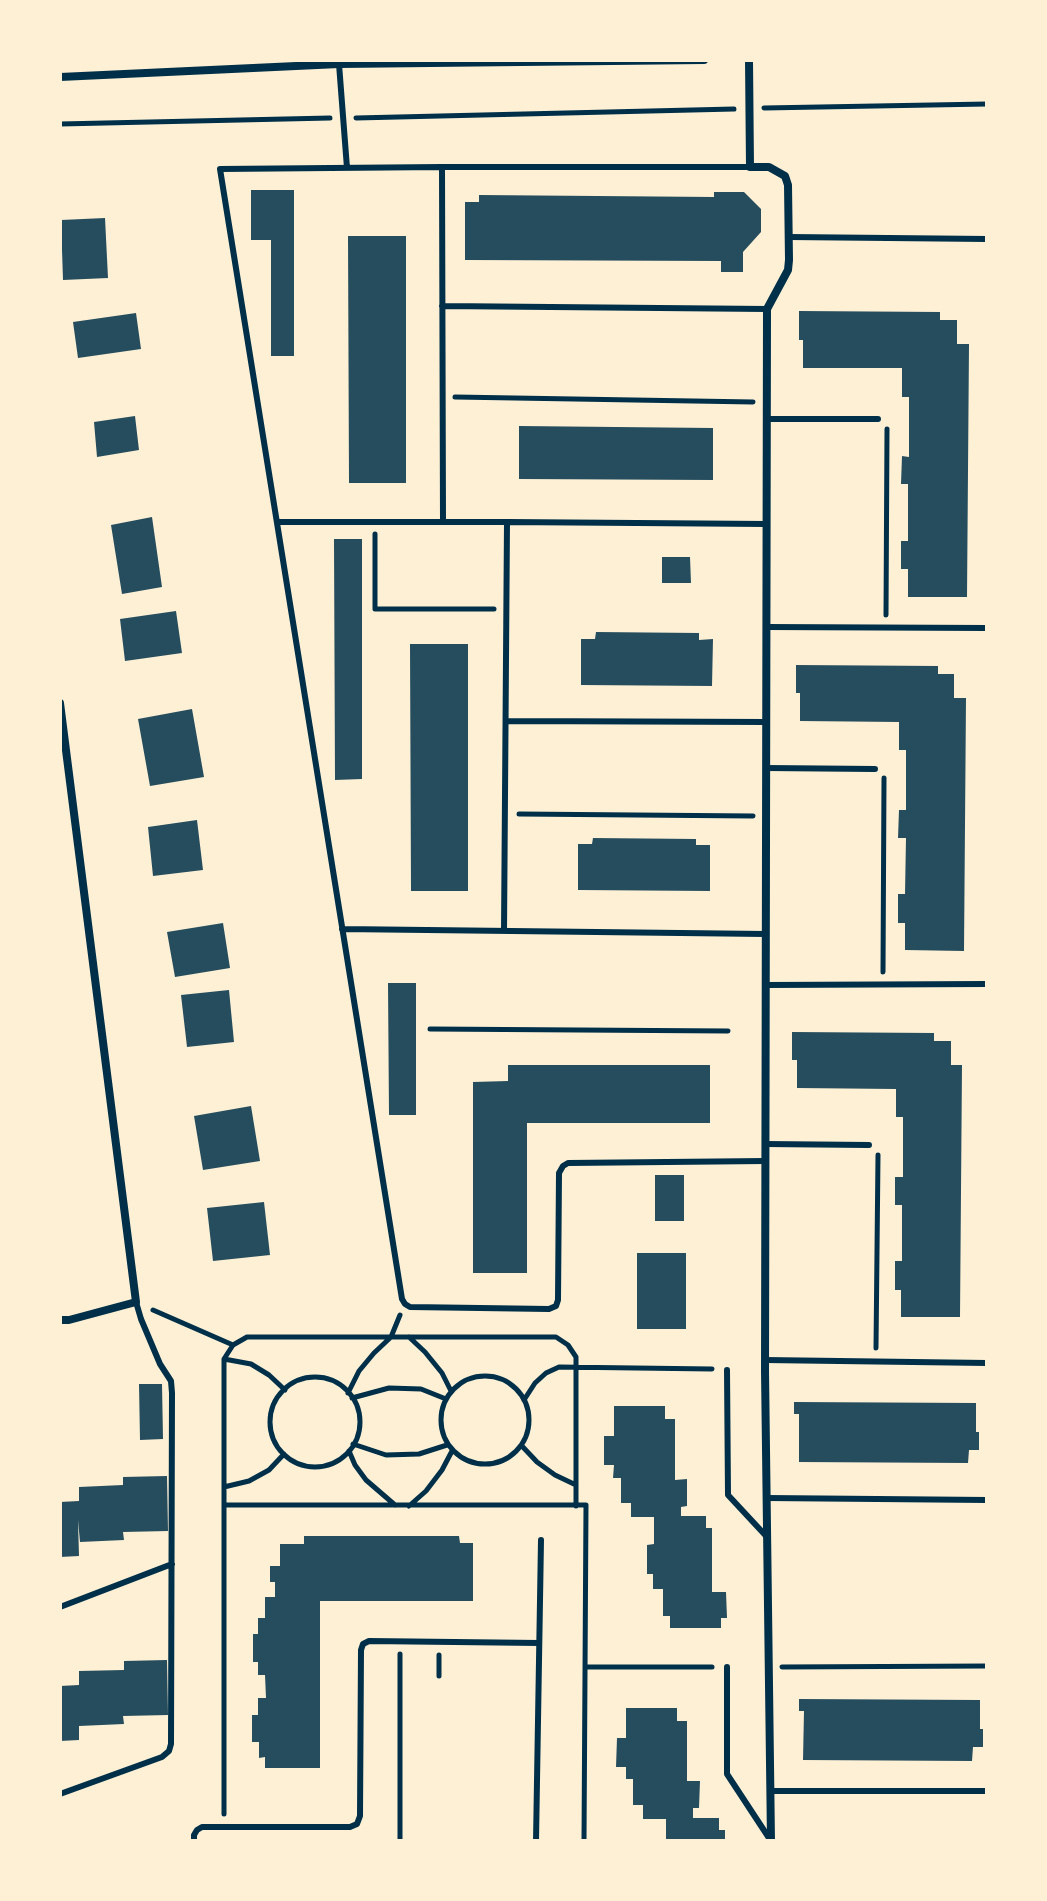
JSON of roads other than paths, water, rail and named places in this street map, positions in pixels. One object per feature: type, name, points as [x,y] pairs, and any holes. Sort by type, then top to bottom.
[{"type":"street","points":[[60,77],[340,62],[704,60]]},
{"type":"street","points":[[749,60],[750,167],[769,167],[785,176],[788,185],[789,237],[788,270],[767,309],[765,1360],[771,1841]]},
{"type":"street","points":[[60,703],[136,1302],[60,1320]]},
{"type":"lane","points":[[340,62],[347,168]]},
{"type":"lane","points":[[442,167],[443,522]]},
{"type":"lane","points":[[750,167],[220,169],[402,1299],[410,1307],[549,1309],[556,1306],[559,1173],[568,1163],[765,1161]]},
{"type":"lane","points":[[789,237],[987,239]]},
{"type":"lane","points":[[442,306],[767,309]]},
{"type":"lane","points":[[766,419],[878,419]]},
{"type":"lane","points":[[277,522],[766,524]]},
{"type":"lane","points":[[504,931],[507,522]]},
{"type":"lane","points":[[766,627],[987,628]]},
{"type":"lane","points":[[506,721],[766,722]]},
{"type":"lane","points":[[766,768],[875,769]]},
{"type":"lane","points":[[342,929],[765,934]]},
{"type":"lane","points":[[765,985],[987,984]]},
{"type":"lane","points":[[765,1144],[869,1145]]},
{"type":"lane","points":[[60,1794],[162,1757],[171,1744],[171,1381],[160,1364],[136,1302]]},
{"type":"lane","points":[[765,1360],[987,1363]]},
{"type":"lane","points":[[727,1370],[728,1495],[767,1537]]},
{"type":"lane","points":[[767,1498],[987,1500]]},
{"type":"lane","points":[[536,1841],[541,1540]]},
{"type":"lane","points":[[60,1607],[172,1564]]},
{"type":"lane","points":[[194,1841],[194,1835],[202,1827],[350,1827],[357,1824],[360,1816],[363,1644],[369,1641],[539,1643]]},
{"type":"lane","points":[[727,1667],[727,1774],[771,1841]]},
{"type":"lane","points":[[770,1791],[987,1791]]}]
